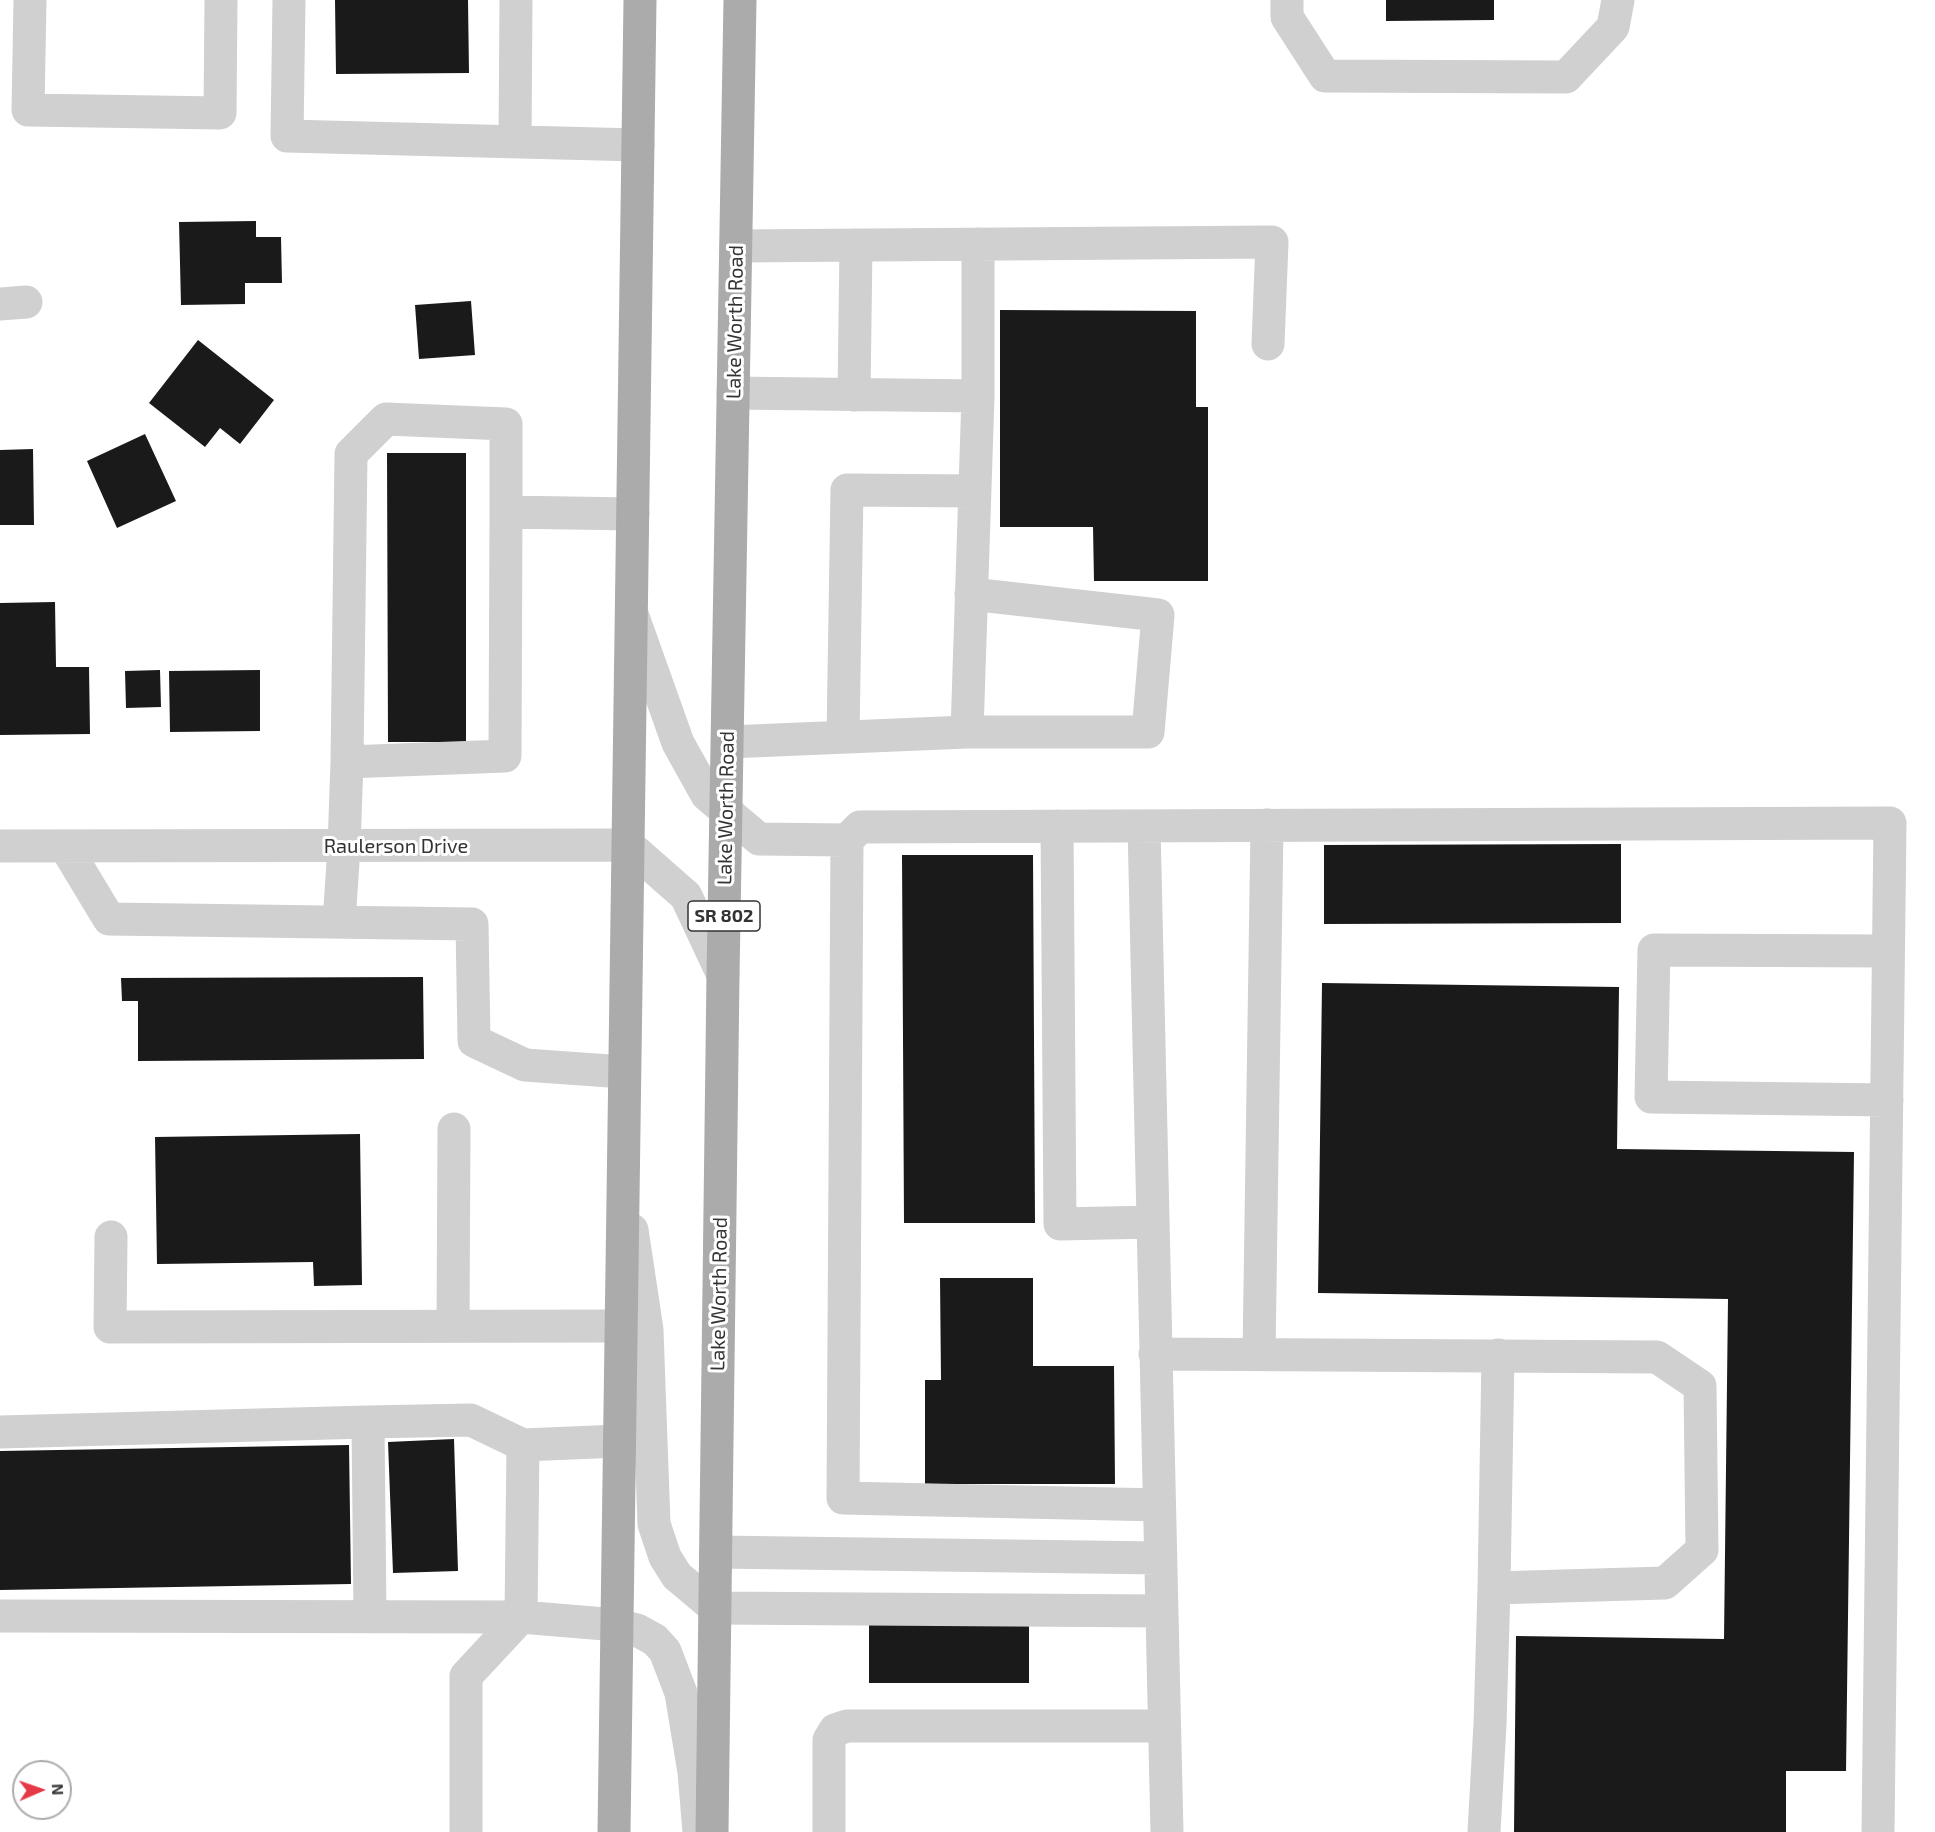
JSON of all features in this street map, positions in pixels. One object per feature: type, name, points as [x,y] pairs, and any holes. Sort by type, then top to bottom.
[{"type":"main road","points":[[614,1832],[640,0]]},
{"type":"main road","name":"Lake Worth Road","points":[[712,1832],[723,975],[740,0]]},
{"type":"street","points":[[30,0],[28,110],[220,113],[221,0]]},
{"type":"street","points":[[289,0],[287,136],[638,146]]},
{"type":"street","points":[[515,142],[516,0]]},
{"type":"street","points":[[1287,0],[1287,17],[1325,76],[1554,77],[1566,77],[1613,27],[1618,0]]},
{"type":"street","points":[[736,246],[1272,242],[1268,344]]},
{"type":"street","points":[[967,732],[978,396],[978,244]]},
{"type":"street","points":[[854,394],[856,245]]},
{"type":"street","points":[[734,393],[978,396]]},
{"type":"street","points":[[339,922],[347,762],[351,453],[386,419],[506,424],[505,756],[347,762]]},
{"type":"street","points":[[843,737],[847,490],[974,490]]},
{"type":"street","points":[[506,512],[633,514]]},
{"type":"street","points":[[728,742],[967,732],[1148,732],[1158,615],[971,594]]},
{"type":"street","points":[[631,611],[678,743],[707,795],[759,839],[847,840]]},
{"type":"street","points":[[1159,1505],[843,1498],[847,840],[860,827],[1890,822],[1878,1832]]},
{"type":"street","points":[[1259,1354],[1267,825]]},
{"type":"street","points":[[1058,826],[1060,1224],[1153,1222]]},
{"type":"street","points":[[1144,826],[1167,1832]]},
{"type":"street","points":[[628,845],[686,896],[723,975]]},
{"type":"street","name":"Raulerson Drive","points":[[0,846],[628,845]]},
{"type":"street","points":[[65,846],[109,920],[472,924],[474,1041],[525,1065],[624,1072]]},
{"type":"street","points":[[1887,1100],[1651,1097],[1654,950],[1888,951]]},
{"type":"street","points":[[453,1326],[454,1129]]},
{"type":"street","points":[[623,1165],[647,1330],[654,1524],[665,1557],[677,1576],[715,1608],[1162,1611]]},
{"type":"street","points":[[111,1237],[110,1327],[621,1326]]},
{"type":"street","points":[[1155,1354],[1657,1357],[1700,1386],[1702,1550],[1665,1584],[1494,1588]]},
{"type":"street","points":[[1484,1832],[1494,1588],[1498,1356]]},
{"type":"street","points":[[0,1432],[471,1420],[523,1445],[619,1441]]},
{"type":"street","points":[[368,1422],[370,1616]]},
{"type":"street","points":[[466,1832],[466,1676],[521,1617],[523,1445]]},
{"type":"street","points":[[716,1552],[1160,1558]]},
{"type":"street","points":[[0,1616],[521,1617],[637,1630],[655,1640],[665,1651],[681,1693],[699,1832]]},
{"type":"street","points":[[829,1832],[829,1740],[835,1730],[847,1726],[1164,1726]]},
{"type":"building","points":[[335,0],[468,0],[469,73],[336,74]]},
{"type":"building","points":[[1386,0],[1494,0],[1494,20],[1386,21]]},
{"type":"building","points":[[256,221],[256,237],[281,237],[282,283],[245,283],[245,304],[181,305],[179,222]]},
{"type":"building","points":[[471,301],[475,355],[419,359],[415,305]]},
{"type":"building","points":[[1000,310],[1196,311],[1196,407],[1208,407],[1208,581],[1094,581],[1093,527],[1000,527]]},
{"type":"building","points":[[198,340],[274,400],[240,444],[220,428],[205,447],[149,403]]},
{"type":"building","points":[[145,434],[176,501],[117,528],[87,461]]},
{"type":"building","points":[[33,449],[34,525],[0,525],[0,450]]},
{"type":"building","points":[[387,453],[466,453],[466,742],[388,742]]},
{"type":"building","points":[[55,602],[56,667],[89,667],[90,734],[0,735],[0,603]]},
{"type":"building","points":[[160,670],[161,707],[126,708],[125,671]]},
{"type":"building","points":[[260,670],[260,731],[170,732],[169,671]]},
{"type":"building","points":[[1621,844],[1621,923],[1324,924],[1324,845]]},
{"type":"building","points":[[902,855],[1033,855],[1035,1223],[904,1223]]},
{"type":"building","points":[[423,977],[424,1059],[138,1061],[138,1001],[122,1001],[121,978]]},
{"type":"building","points":[[1322,983],[1619,987],[1617,1149],[1854,1152],[1846,1771],[1786,1771],[1786,1832],[1514,1832],[1516,1636],[1724,1639],[1728,1299],[1318,1293]]},
{"type":"building","points":[[360,1134],[362,1285],[314,1286],[313,1262],[157,1264],[155,1137]]},
{"type":"building","points":[[940,1278],[1033,1278],[1033,1366],[1114,1366],[1115,1484],[925,1484],[925,1380],[941,1380]]},
{"type":"building","points":[[454,1439],[458,1571],[393,1573],[388,1442]]},
{"type":"building","points":[[349,1445],[351,1584],[0,1590],[0,1451]]},
{"type":"building","points":[[1029,1622],[1029,1683],[869,1683],[869,1623]]}]
